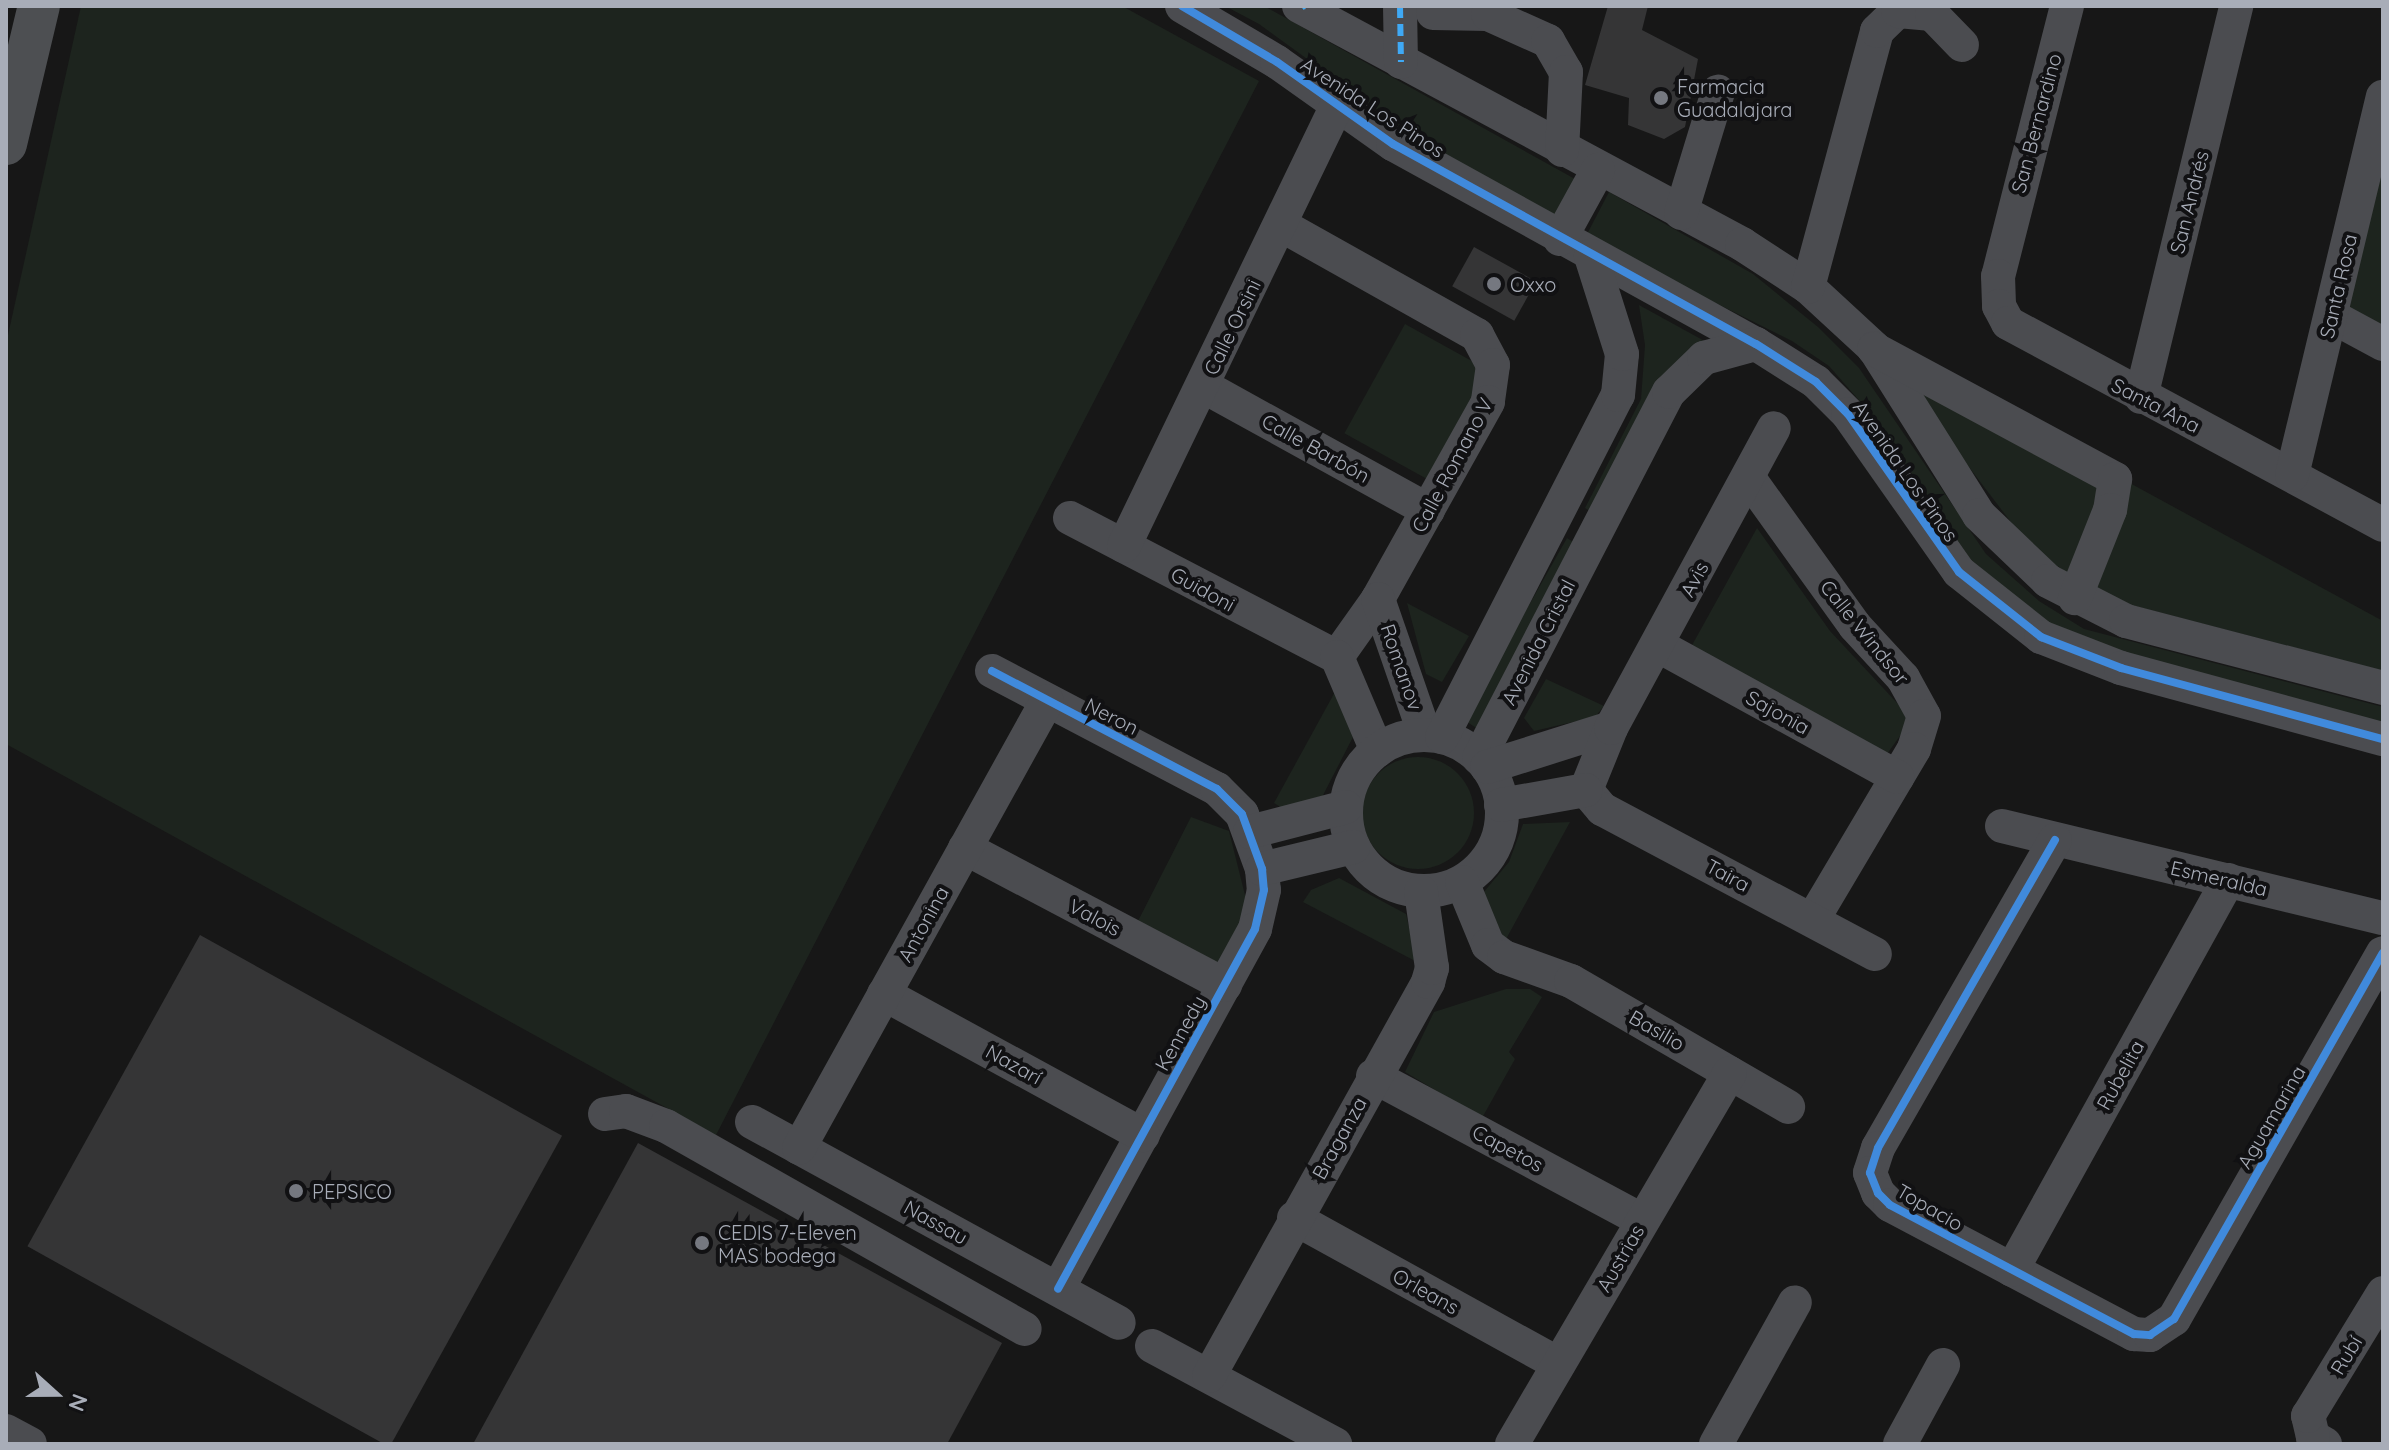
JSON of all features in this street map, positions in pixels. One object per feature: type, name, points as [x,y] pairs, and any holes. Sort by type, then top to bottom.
[{"type":"main road","points":[[6,144],[39,6]]},
{"type":"street","name":"Avenida Los Pinos","points":[[1182,6],[1277,62],[1336,107],[1560,239],[1756,344],[1833,397],[1959,572],[2041,637],[2121,668],[2383,739]]},
{"type":"street","name":"Avenida Los Pinos","points":[[1302,6],[1681,213],[1808,287],[1874,348],[1979,515],[2023,562],[2075,598],[2149,628],[2383,688]]},
{"type":"street","points":[[1400,6],[1401,62]]},
{"type":"street","name":"San Bernardino","points":[[2006,240],[2067,6]]},
{"type":"street","name":"San Andrés","points":[[2141,397],[2236,6]]},
{"type":"street","points":[[1808,287],[1877,31],[1898,11],[1932,14],[1962,45]]},
{"type":"street","points":[[1433,13],[1488,14],[1548,41],[1566,72],[1562,150]]},
{"type":"street","points":[[1681,213],[1718,92]]},
{"type":"street","name":"Santa Rosa","points":[[2292,475],[2383,97]]},
{"type":"street","name":"Calle Orsini","points":[[1124,546],[1336,107]]},
{"type":"street","points":[[1560,239],[1598,170]]},
{"type":"street","name":"Calle Romano V","points":[[1281,225],[1477,335],[1489,350],[1494,385],[1488,402],[1378,599],[1337,657]]},
{"type":"street","name":"Santa Ana","points":[[2006,240],[1996,293],[2008,323],[2383,525]]},
{"type":"street","name":"Avenida Cristal","points":[[1434,736],[1563,509],[1610,414],[1622,378],[1618,329],[1591,256]]},
{"type":"street","points":[[2331,316],[2383,344]]},
{"type":"street","name":"Avenida Cristal","points":[[1483,762],[1596,526],[1684,373],[1704,358],[1756,344]]},
{"type":"street","points":[[1874,348],[2115,479],[2110,510],[2075,598]]},
{"type":"street","name":"Calle Barbón","points":[[1203,386],[1428,510]]},
{"type":"street","name":"Avis","points":[[1586,790],[1611,728],[1659,646],[1774,428]]},
{"type":"street","name":"Calle Windsor","points":[[1748,477],[1855,626],[1919,699],[1923,730],[1813,919]]},
{"type":"street","points":[[1563,509],[1596,526]]},
{"type":"street","name":"Guidoni","points":[[1070,518],[1337,657]]},
{"type":"street","name":"Romanov","points":[[1378,599],[1434,736]]},
{"type":"street","name":"Sajonia","points":[[1659,646],[1897,777]]},
{"type":"street","points":[[1337,657],[1377,751]]},
{"type":"street","name":"Neron","points":[[992,671],[1217,789]]},
{"type":"street","name":"Antonina","points":[[799,1148],[1047,701]]},
{"type":"street","points":[[1483,762],[1611,728]]},
{"type":"street","points":[[1434,736],[1483,762],[1501,805],[1493,849],[1462,882],[1421,892],[1393,886],[1370,870],[1353,847],[1346,807],[1361,766],[1377,751],[1399,739],[1434,736]]},
{"type":"street","name":"Kennedy","points":[[1058,1289],[1255,929],[1264,890],[1262,869],[1242,814],[1217,789]]},
{"type":"street","points":[[1501,805],[1586,790]]},
{"type":"street","name":"Taira","points":[[1586,790],[1602,809],[1875,954]]},
{"type":"street","points":[[1250,832],[1346,807]]},
{"type":"street","name":"Esmeralda","points":[[2002,826],[2383,918]]},
{"type":"street","name":"Topacio","points":[[2055,840],[1878,1148],[1870,1173],[1878,1193],[1890,1205],[2134,1334],[2162,1330],[2188,1298]]},
{"type":"street","points":[[1262,869],[1353,847]]},
{"type":"street","name":"Valois","points":[[965,848],[1225,985]]},
{"type":"street","name":"Rubelita","points":[[2012,1270],[2228,880]]},
{"type":"street","name":"Basilio","points":[[1462,882],[1488,945],[1522,963],[1588,990],[1788,1107]]},
{"type":"street","name":"Braganza","points":[[1209,1376],[1432,968],[1421,892]]},
{"type":"street","name":"Aguamarina","points":[[2188,1298],[2383,953]]},
{"type":"street","name":"Nazarí","points":[[884,994],[1143,1135]]},
{"type":"street","name":"Austrias","points":[[1512,1444],[1730,1073]]},
{"type":"street","name":"Capetos","points":[[1373,1076],[1642,1220]]},
{"type":"street","points":[[605,1114],[626,1111],[666,1126],[1025,1329]]},
{"type":"street","name":"Nassau","points":[[752,1122],[1119,1323]]},
{"type":"street","name":"Orleans","points":[[1294,1218],[1558,1364]]},
{"type":"street","name":"Rubí","points":[[2316,1430],[2383,1293]]},
{"type":"street","points":[[1716,1444],[1795,1302]]},
{"type":"street","points":[[1152,1346],[1335,1444]]},
{"type":"street","points":[[1900,1444],[1943,1365]]},
{"type":"street","points":[[6,1431],[30,1444]]},
{"type":"shaded area","points":[[81,6],[1122,6],[1259,81],[716,1135],[6,744],[6,344]]},
{"type":"shaded area","points":[[1225,6],[1264,6],[1575,179],[1554,219],[1438,154],[1259,24]]},
{"type":"shaded area","points":[[2383,157],[2383,329],[2346,308]]},
{"type":"shaded area","points":[[1609,192],[1753,274],[1818,327],[1859,368],[1986,554],[2039,601],[2084,629],[2383,707],[2383,726],[2071,642],[1975,566],[1871,414],[1829,366],[1792,341],[1585,238]]},
{"type":"shaded area","points":[[1639,305],[1719,349],[1597,515],[1585,508],[1641,399],[1645,345]]},
{"type":"shaded area","points":[[1405,324],[1490,371],[1429,480],[1344,433]]},
{"type":"shaded area","points":[[1904,360],[2383,621],[2383,671],[2112,600],[2050,562],[2020,534],[1959,454],[1908,378]]},
{"type":"shaded area","points":[[1757,528],[1830,631],[1912,719],[1887,754],[1691,647]]},
{"type":"shaded area","points":[[1567,538],[1578,545],[1478,729],[1464,720]]},
{"type":"shaded area","points":[[1407,603],[1469,636],[1442,682],[1426,674]]},
{"type":"shaded area","points":[[1546,679],[1604,706],[1595,717],[1534,731],[1524,718]]},
{"type":"shaded area","points":[[1336,690],[1353,737],[1320,801],[1287,811],[1274,803]]},
{"type":"shaded area","points":[[1418,757],[1439,762],[1457,774],[1469,792],[1474,813],[1469,834],[1457,852],[1439,864],[1418,869],[1397,864],[1379,852],[1367,834],[1362,813],[1367,792],[1379,774],[1397,762]]},
{"type":"shaded area","points":[[1191,817],[1229,831],[1250,915],[1221,966],[1138,921]]},
{"type":"shaded area","points":[[1570,822],[1505,941],[1483,893],[1509,862],[1523,824]]},
{"type":"shaded area","points":[[1339,878],[1406,914],[1417,962],[1303,902],[1311,890]]},
{"type":"shaded area","points":[[1506,989],[1530,989],[1542,997],[1509,1052],[1515,1059],[1482,1118],[1405,1072],[1434,1012]]},
{"type":"building","points":[[1608,6],[1648,6],[1642,30],[1698,59],[1685,127],[1664,139],[1628,125],[1629,98],[1585,85]]},
{"type":"building","name":"Oxxo","points":[[1474,247],[1536,281],[1514,321],[1452,286]]},
{"type":"building","name":"PEPSICO","points":[[200,935],[562,1136],[391,1444],[384,1444],[27,1246]]},
{"type":"building","name":"CEDIS 7-Eleven MAS bodega","points":[[638,1143],[1002,1343],[947,1444],[473,1444]]},
{"type":"marked path","points":[[1400,6],[1401,62]]},
{"type":"cycle path","points":[[1182,6],[1277,62],[1393,144],[1756,344],[1816,382],[1848,414],[1959,572],[2041,637],[2121,668],[2383,739]]},
{"type":"cycle path","points":[[992,671],[1217,789],[1242,814],[1262,869],[1264,890],[1255,929],[1058,1289]]},
{"type":"cycle path","points":[[2055,840],[1878,1148],[1870,1173],[1878,1193],[1890,1205],[2134,1334],[2150,1335],[2174,1319],[2383,953]]},
{"type":"place","name":"Farmacia Guadalajara","points":[[1661,98]]},
{"type":"place","name":"Oxxo","points":[[1494,284]]},
{"type":"place","name":"PEPSICO","points":[[296,1191]]},
{"type":"place","name":"CEDIS 7-Eleven MAS bodega","points":[[702,1243]]}]
